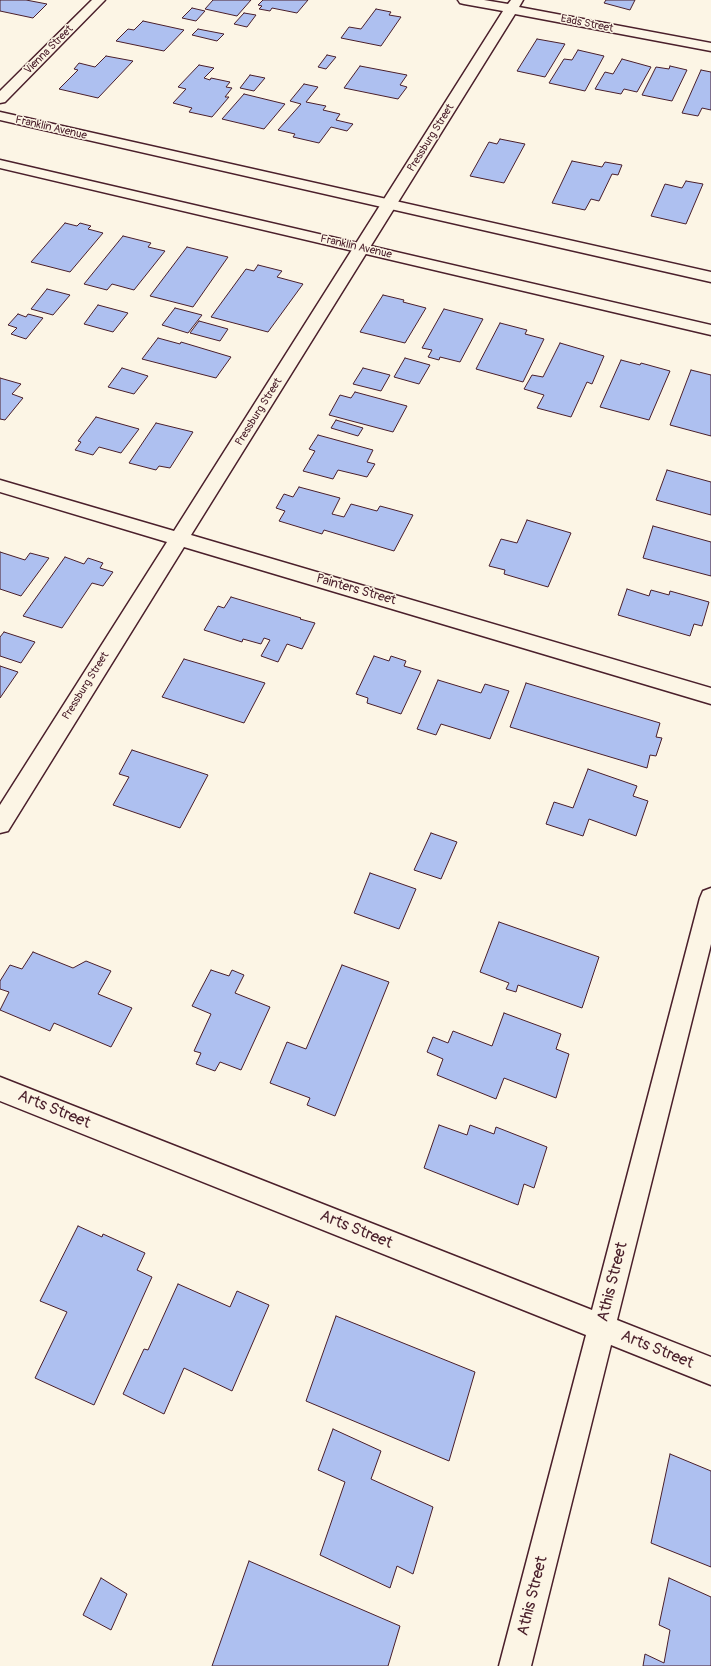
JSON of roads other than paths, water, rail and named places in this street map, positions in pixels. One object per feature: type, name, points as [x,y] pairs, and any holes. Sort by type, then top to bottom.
[{"type":"street","name":"Vienna Street","points":[[0,99],[99,0]]},
{"type":"street","name":"Eads Street","points":[[464,0],[514,4],[711,47]]},
{"type":"street","name":"Pressburg Street","points":[[0,824],[514,4]]},
{"type":"street","name":"Franklin Avenue","points":[[0,116],[711,276]]},
{"type":"street","name":"Franklin Avenue","points":[[0,164],[711,330]]},
{"type":"street","name":"Painters Street","points":[[0,486],[711,696]]},
{"type":"street","name":"Athis Street","points":[[515,1666],[711,898]]},
{"type":"street","name":"Arts Street","points":[[0,1088],[711,1371]]}]
